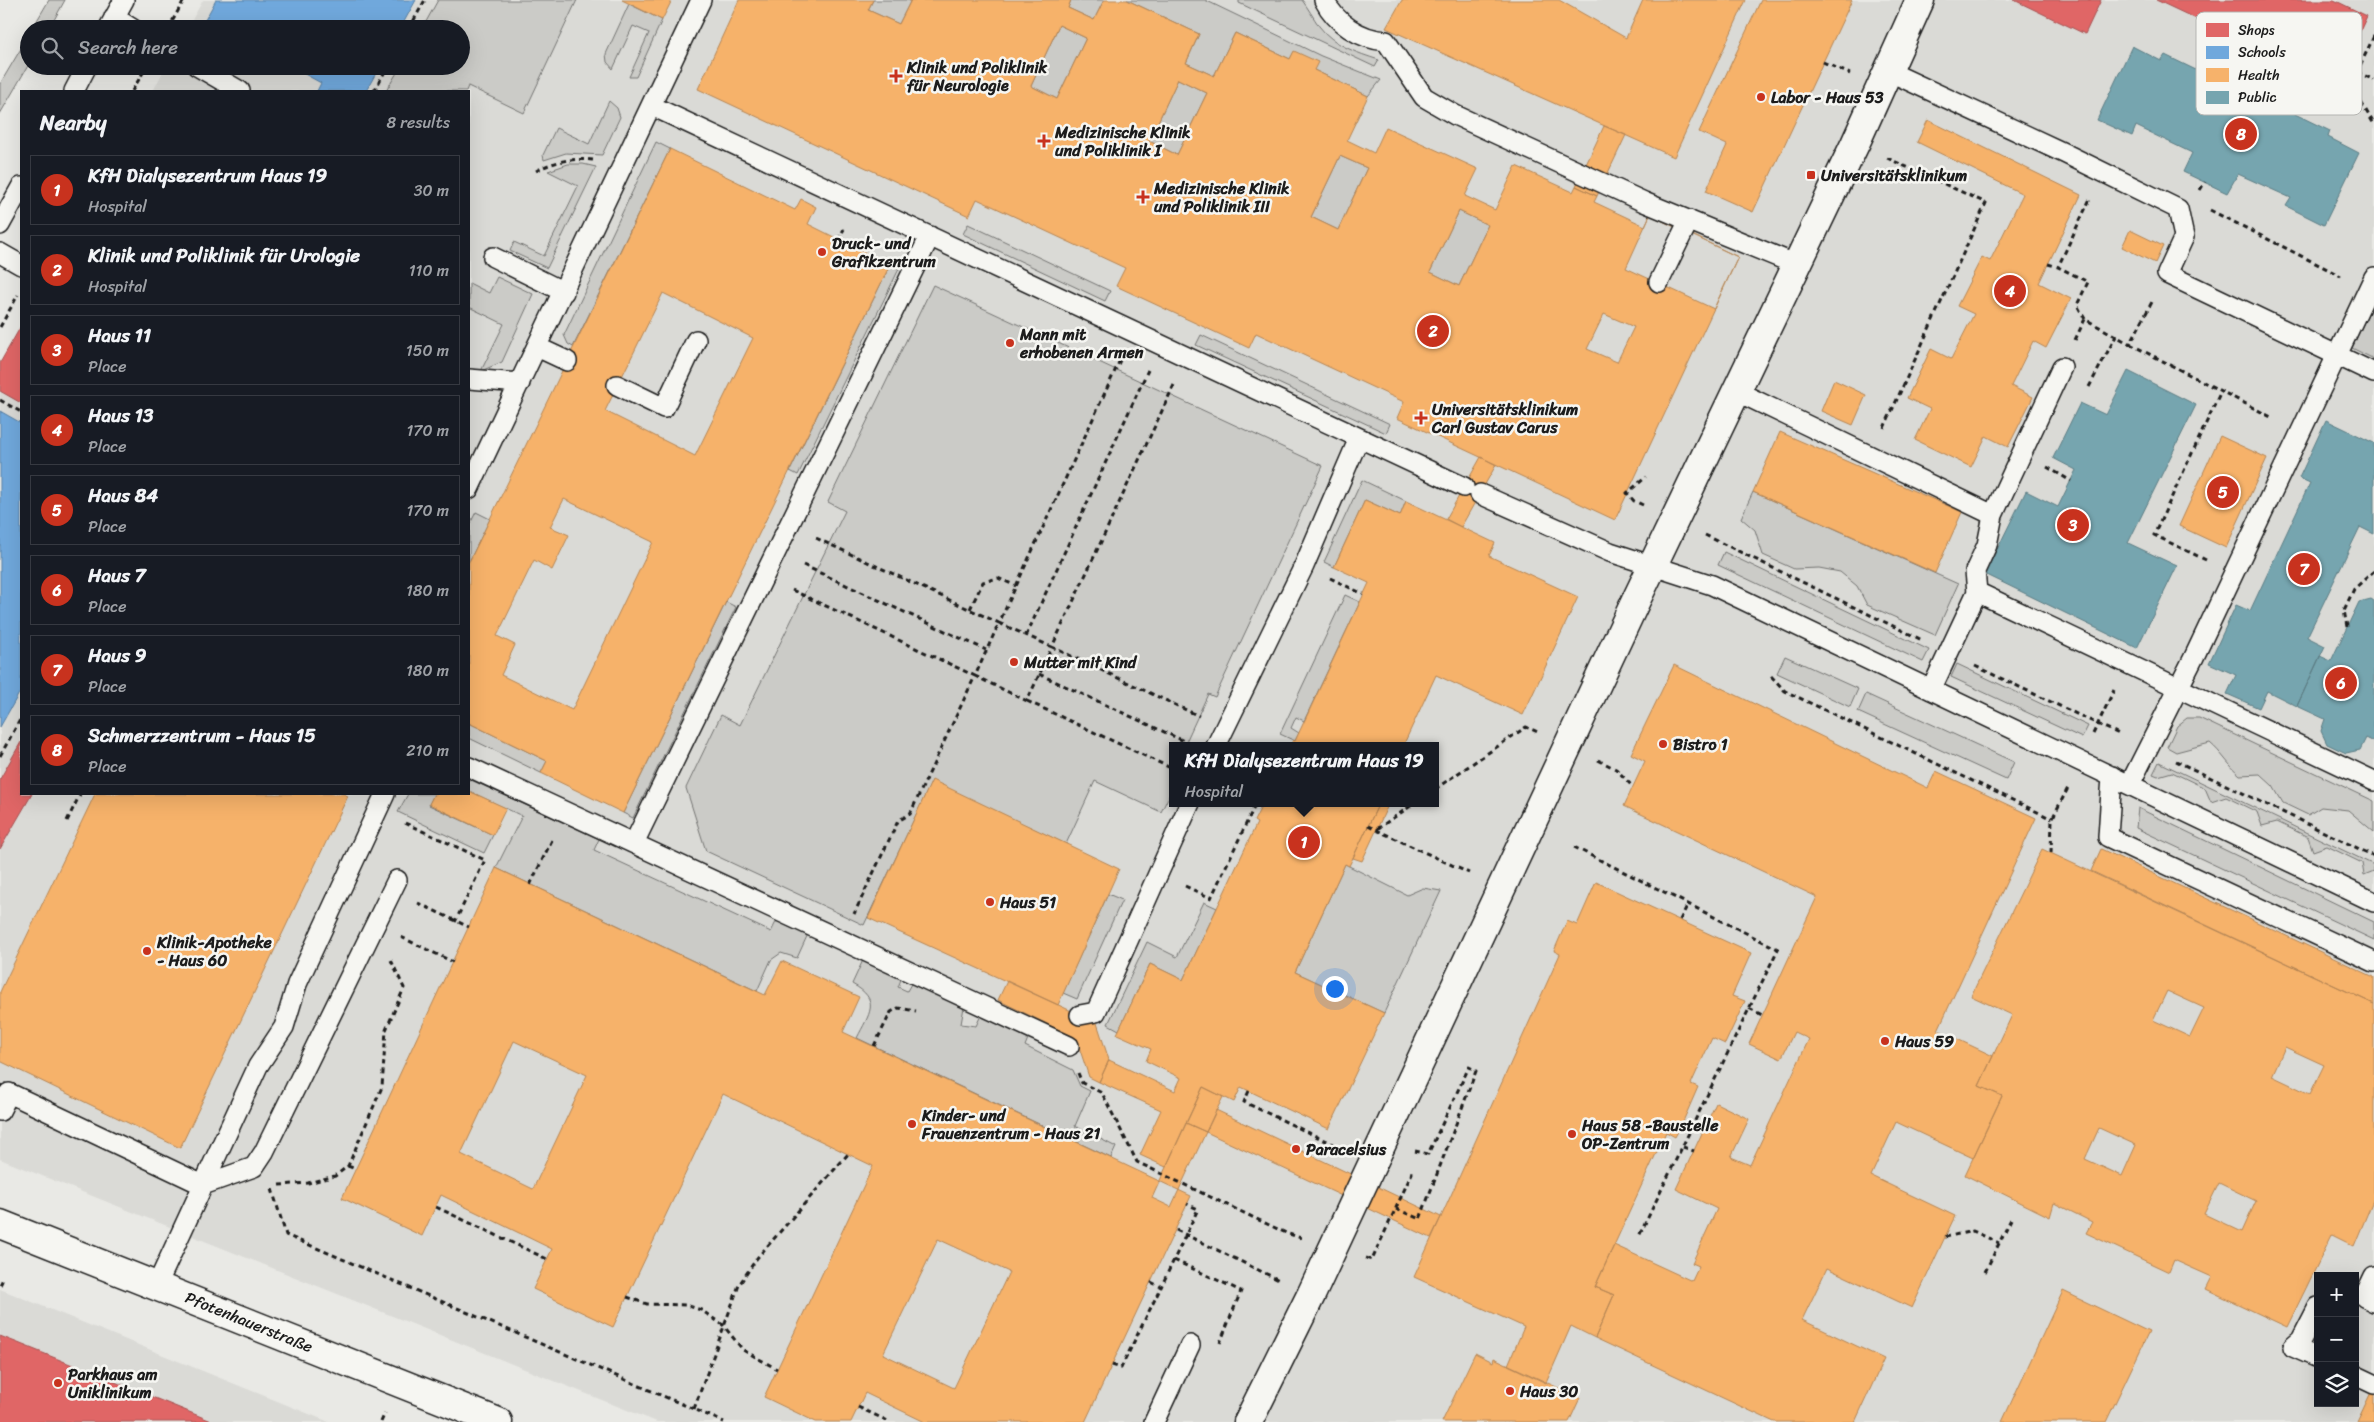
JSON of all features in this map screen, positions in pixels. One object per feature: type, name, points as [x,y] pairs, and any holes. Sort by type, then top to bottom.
[{"type":"street","points":[[1248,1422],[1502,888],[1652,566],[1854,144],[1920,0]]},
{"type":"street","name":"Pfotenhauerstraße","points":[[0,1224],[498,1422]]},
{"type":"lane","points":[[113,20],[124,0]]},
{"type":"lane","points":[[470,487],[701,0]]},
{"type":"lane","points":[[1324,0],[1344,26],[1372,40],[1386,40],[1424,97],[1516,143],[1796,265]]},
{"type":"lane","points":[[1888,71],[2178,209],[2184,237],[2168,274],[2374,373]]},
{"type":"lane","points":[[75,90],[83,75]]},
{"type":"lane","points":[[212,75],[238,90]]},
{"type":"lane","points":[[652,106],[1472,491],[1610,552],[1712,585],[2374,902]]},
{"type":"lane","points":[[0,225],[20,189]]},
{"type":"lane","points":[[1659,282],[1689,220]]},
{"type":"lane","points":[[634,843],[930,236]]},
{"type":"lane","points":[[0,253],[20,264]]},
{"type":"lane","points":[[493,257],[564,292]]},
{"type":"lane","points":[[2130,784],[2234,573],[2371,283]]},
{"type":"lane","points":[[618,386],[664,408],[696,340]]},
{"type":"lane","points":[[537,347],[567,361]]},
{"type":"lane","points":[[1931,690],[1978,592],[1975,571],[1987,545],[1993,515],[2062,368]]},
{"type":"lane","points":[[470,379],[520,383]]},
{"type":"lane","points":[[1736,391],[1993,515]]},
{"type":"lane","points":[[1218,742],[1304,566],[1359,438]]},
{"type":"lane","points":[[1978,592],[2374,781]]},
{"type":"lane","points":[[470,768],[842,939],[1069,1046]]},
{"type":"lane","points":[[2112,776],[2108,837],[2374,962]]},
{"type":"lane","points":[[157,1285],[258,1066],[284,1027],[297,984],[385,795]]},
{"type":"lane","points":[[1080,1015],[1096,1012],[1188,807]]},
{"type":"lane","points":[[0,1112],[4,1091],[203,1185],[254,1167],[264,1152],[395,886]]},
{"type":"lane","points":[[2364,1297],[2374,1276]]},
{"type":"lane","points":[[2314,1315],[2301,1340],[2293,1347],[2314,1356]]},
{"type":"lane","points":[[1154,1422],[1190,1345]]},
{"type":"lane","points":[[2359,1377],[2374,1384]]},
{"type":"path","points":[[173,20],[184,0]]},
{"type":"path","points":[[414,20],[425,0]]},
{"type":"path","points":[[2362,61],[2374,36]]},
{"type":"path","points":[[2362,74],[2374,80]]},
{"type":"path","points":[[133,90],[141,75]]},
{"type":"path","points":[[375,90],[383,75]]},
{"type":"path","points":[[2362,104],[2374,124]]},
{"type":"path","points":[[1854,144],[1986,203],[1871,456]]},
{"type":"path","points":[[536,170],[565,160],[598,160]]},
{"type":"path","points":[[2058,267],[2103,172]]},
{"type":"path","points":[[2178,209],[2194,202],[2371,283]]},
{"type":"path","points":[[2048,264],[2088,282],[2077,305],[2085,319],[2301,431]]},
{"type":"path","points":[[2130,344],[2168,274]]},
{"type":"path","points":[[0,327],[20,291]]},
{"type":"path","points":[[2062,368],[2085,319]]},
{"type":"path","points":[[842,939],[898,820],[910,814],[1132,331]]},
{"type":"path","points":[[2085,395],[2116,336]]},
{"type":"path","points":[[1026,636],[1160,344]]},
{"type":"path","points":[[1027,701],[1187,357]]},
{"type":"path","points":[[2221,391],[2154,535],[2234,573]]},
{"type":"path","points":[[0,400],[20,411]]},
{"type":"path","points":[[1646,477],[1627,493],[1634,501],[2097,725],[2374,856]]},
{"type":"path","points":[[790,525],[1224,728]]},
{"type":"path","points":[[777,552],[986,650]]},
{"type":"path","points":[[2347,627],[2344,610],[2354,589],[2374,571]]},
{"type":"path","points":[[765,577],[1169,767]]},
{"type":"path","points":[[970,609],[983,582],[998,578],[1016,586]]},
{"type":"path","points":[[2052,853],[2052,819],[2127,664]]},
{"type":"path","points":[[1039,674],[1185,742]]},
{"type":"path","points":[[1772,676],[1785,691],[2052,819]]},
{"type":"path","points":[[0,756],[20,720]]},
{"type":"path","points":[[1439,786],[1526,727]]},
{"type":"path","points":[[67,821],[80,795]]},
{"type":"path","points":[[1178,883],[1211,898],[1254,807]]},
{"type":"path","points":[[1377,830],[1409,807]]},
{"type":"path","points":[[398,819],[485,860],[455,922]]},
{"type":"path","points":[[1368,826],[1502,888]]},
{"type":"path","points":[[530,885],[554,837]]},
{"type":"path","points":[[1574,847],[1778,950],[1639,1236]]},
{"type":"path","points":[[395,886],[455,922],[469,927]]},
{"type":"path","points":[[1680,920],[1688,904]]},
{"type":"path","points":[[375,925],[453,962]]},
{"type":"path","points":[[375,925],[404,988],[386,1030],[382,1087],[348,1166],[335,1176],[308,1183],[270,1185],[286,1235],[724,1422]]},
{"type":"path","points":[[874,1046],[891,1012],[898,1008],[925,1012]]},
{"type":"path","points":[[1749,1008],[1762,1015]]},
{"type":"path","points":[[1069,1046],[1082,1083],[1102,1093],[1137,1162],[1286,1233],[1372,1260],[1412,1173]]},
{"type":"path","points":[[1396,1209],[1420,1219],[1476,1071],[1469,1067],[1428,1154],[1414,1150]]},
{"type":"path","points":[[1249,1091],[1244,1102],[1330,1143]]},
{"type":"path","points":[[1683,1146],[1694,1151]]},
{"type":"path","points":[[694,1409],[723,1325],[739,1286],[757,1258],[848,1154]]},
{"type":"path","points":[[348,1166],[355,1169]]},
{"type":"path","points":[[1112,1365],[1121,1368],[1186,1235],[1198,1209],[1187,1204]]},
{"type":"path","points":[[436,1207],[547,1259]]},
{"type":"path","points":[[1985,1272],[2012,1217]]},
{"type":"path","points":[[1176,1230],[1258,1270]]},
{"type":"path","points":[[1945,1237],[1973,1231],[1999,1243]]},
{"type":"path","points":[[1174,1260],[1241,1291],[1224,1335]]},
{"type":"path","points":[[0,1285],[3,1279]]},
{"type":"path","points":[[1151,1282],[1161,1287]]},
{"type":"path","points":[[627,1297],[647,1304],[686,1305],[701,1310],[723,1325],[743,1350],[777,1369]]},
{"type":"path","points":[[858,1407],[890,1422]]},
{"type":"shaded area","points":[[49,0],[65,0],[54,20],[37,20]]},
{"type":"shaded area","name":"Universitätsklinikum Carl Gustav Carus","points":[[203,0],[2374,0],[2374,1422],[657,1422],[0,1159],[0,363],[20,328],[20,795],[470,795],[470,90],[154,90],[161,75],[470,75],[470,20],[192,20]]},
{"type":"shaded area","points":[[438,0],[577,0],[524,113],[468,86],[466,90],[387,90],[396,75],[470,75],[470,20],[427,20]]},
{"type":"shaded area","points":[[873,0],[911,0],[899,24],[868,10]]},
{"type":"shaded area","points":[[1071,0],[1104,0],[1094,20],[1068,8]]},
{"type":"shaded area","points":[[1127,0],[1205,0],[1321,56],[1381,80],[1368,96],[1314,70],[1294,52],[1290,59],[1235,33],[1214,76],[1186,63],[1199,34]]},
{"type":"shaded area","points":[[1239,0],[1302,0],[1319,26],[1331,38],[1354,51],[1379,60],[1375,67],[1239,3]]},
{"type":"shaded area","points":[[629,4],[662,20],[636,77],[629,77],[649,33],[633,26],[613,69],[607,62],[606,54]]},
{"type":"shaded area","points":[[1059,25],[1086,38],[1057,99],[1031,86]]},
{"type":"shaded area","points":[[20,50],[20,75],[23,75],[0,114],[0,84]]},
{"type":"shaded area","points":[[1178,79],[1207,93],[1177,155],[1149,141]]},
{"type":"shaded area","points":[[609,101],[617,108],[620,117],[602,155],[566,153],[544,160],[543,155],[556,128],[589,144]]},
{"type":"shaded area","points":[[656,142],[670,149],[573,347],[568,344],[564,335]]},
{"type":"shaded area","points":[[1340,156],[1367,168],[1338,230],[1311,217]]},
{"type":"shaded area","points":[[568,164],[583,164],[596,167],[547,268],[510,251],[514,242],[544,256],[578,186],[548,171]]},
{"type":"shaded area","points":[[1459,211],[1488,225],[1459,286],[1430,272]]},
{"type":"shaded area","points":[[968,224],[1110,291],[1105,301],[963,234]]},
{"type":"shaded area","points":[[890,265],[899,269],[798,475],[790,471]]},
{"type":"shaded area","points":[[497,277],[533,294],[502,362],[481,371],[504,324],[470,307],[470,284],[489,293]]},
{"type":"shaded area","points":[[933,285],[1323,466],[1215,697],[1208,694],[1186,742],[1169,742],[1169,796],[1161,812],[1095,781],[1066,844],[932,781],[864,925],[706,851],[686,788],[721,715],[740,725],[845,511],[828,502]]},
{"type":"shaded area","points":[[2374,301],[2374,359],[2352,348]]},
{"type":"shaded area","points":[[1201,335],[1390,424],[1386,433],[1196,345]]},
{"type":"shaded area","points":[[1362,480],[1406,501],[1400,516],[1365,500],[1334,567],[1324,562]]},
{"type":"shaded area","points":[[1753,492],[1958,584],[1935,635],[1867,605],[1857,586],[1840,572],[1819,568],[1794,569],[1763,555],[1755,530],[1741,518]]},
{"type":"shaded area","points":[[476,512],[490,519],[470,560],[470,524]]},
{"type":"shaded area","points":[[1724,552],[1929,650],[1923,662],[1718,565]]},
{"type":"shaded area","points":[[1345,595],[1360,602],[1304,721],[1296,717],[1291,728],[1299,733],[1295,741],[1280,734]]},
{"type":"shaded area","points":[[726,602],[736,607],[633,818],[623,813]]},
{"type":"shaded area","points":[[1785,656],[1858,689],[1850,707],[1777,673]]},
{"type":"shaded area","points":[[1957,664],[2088,726],[2082,738],[1951,677]]},
{"type":"shaded area","points":[[1866,694],[2014,762],[2006,780],[1858,712]]},
{"type":"shaded area","points":[[2187,718],[2199,718],[2374,801],[2374,832],[2348,810],[2321,807],[2308,815],[2283,803],[2273,786],[2260,774],[2240,775],[2210,743],[2176,752],[2167,747],[2177,726]]},
{"type":"shaded area","points":[[470,723],[547,761],[541,773],[470,738]]},
{"type":"shaded area","points":[[2159,762],[2374,865],[2374,871],[2364,875],[2362,863],[2327,846],[2313,851],[2308,837],[2277,822],[2262,826],[2257,812],[2226,797],[2211,802],[2205,788],[2172,772],[2158,776],[2153,774]]},
{"type":"shaded area","points":[[470,779],[599,839],[594,850],[771,932],[777,920],[808,934],[797,958],[781,953],[771,960],[757,991],[496,868],[522,816],[470,791]]},
{"type":"shaded area","points":[[407,795],[434,795],[429,805],[493,835],[484,853],[398,812]]},
{"type":"shaded area","points":[[2138,808],[2374,922],[2374,940],[2136,828]]},
{"type":"shaded area","points":[[1345,864],[1407,895],[1423,888],[1441,891],[1384,1013],[1295,972]]},
{"type":"shaded area","points":[[1108,894],[1122,900],[1077,999],[1063,993]]},
{"type":"shaded area","points":[[1204,902],[1217,908],[1183,980],[1150,964],[1119,1030],[1108,1024],[1147,942],[1177,957]]},
{"type":"shaded area","points":[[864,958],[902,977],[898,987],[907,991],[912,982],[964,1007],[961,1024],[976,1026],[982,1013],[1029,1036],[1025,1046],[1073,1070],[1080,1086],[1090,1091],[1075,1126],[1116,1147],[1111,1158],[857,1038],[866,1022],[870,1008],[867,996],[852,984]]},
{"type":"shaded area","points":[[0,1289],[329,1422],[0,1422]]},
{"type":"building: Shops","points":[[2014,0],[2101,0],[2085,34]]},
{"type":"building: Shops","points":[[2156,0],[2334,0],[2359,12],[2196,12],[2196,19]]},
{"type":"building: Shops","points":[[2362,14],[2367,16],[2362,27]]},
{"type":"building: Shops","points":[[20,328],[20,402],[0,391],[0,363]]},
{"type":"building: Shops","points":[[20,744],[20,795],[31,795],[0,849],[0,779]]},
{"type":"building: Shops","name":"Parkhaus am Uniklinikum","points":[[0,1336],[18,1343],[214,1422],[0,1422]]},
{"type":"building: Schools","points":[[216,0],[416,0],[405,20],[205,20]]},
{"type":"building: Schools","points":[[306,75],[375,75],[367,90],[318,90],[321,83]]},
{"type":"building: Schools","points":[[0,411],[20,422],[20,692],[0,727]]},
{"type":"building: Health","points":[[622,0],[672,0],[662,20]]},
{"type":"building: Health","points":[[739,0],[873,0],[868,10],[899,24],[911,0],[1071,0],[1068,8],[1094,20],[1104,0],[1127,0],[1199,34],[1186,63],[1214,76],[1235,33],[1290,59],[1294,51],[1318,62],[1314,70],[1368,96],[1347,140],[1374,153],[1386,127],[1478,169],[1465,196],[1495,210],[1516,166],[1573,192],[1576,186],[1597,196],[1594,202],[1645,226],[1650,215],[1738,257],[1615,520],[1397,418],[1404,402],[1256,333],[1249,348],[1116,286],[1125,268],[977,199],[969,216],[698,89]],"holes":[[[1059,25],[1086,38],[1057,99],[1031,86]],[[1178,79],[1207,93],[1177,155],[1149,141]],[[1340,156],[1367,168],[1338,230],[1311,217]],[[1459,211],[1488,225],[1459,286],[1430,272]],[[1604,314],[1634,327],[1617,362],[1587,349]]]},
{"type":"building: Health","points":[[1402,0],[1559,0],[1626,38],[1643,0],[1746,0],[1674,157],[1386,28]]},
{"type":"building: Health","name":"Labor - Haus 53","points":[[1761,0],[1852,0],[1753,212],[1706,191],[1727,145],[1699,132]]},
{"type":"building: Health","points":[[1928,120],[2081,195],[2039,283],[2071,299],[2046,348],[2033,341],[2011,386],[2033,397],[2008,447],[1986,436],[1971,467],[1915,440],[1930,409],[1907,398],[1931,349],[1951,359],[1974,314],[1957,306],[1982,257],[1990,261],[2023,194],[1917,142]]},
{"type":"building: Health","points":[[1604,126],[1626,135],[1597,196],[1576,186]]},
{"type":"building: Health","points":[[670,149],[795,210],[801,199],[816,207],[808,224],[890,265],[623,813],[541,773],[547,761],[470,723],[470,560]],"holes":[[[663,293],[753,338],[695,456],[605,411]],[[564,499],[653,542],[572,710],[501,675],[515,645],[497,636],[534,560],[552,570],[569,535],[550,527]]]},
{"type":"building: Health","points":[[1650,215],[1738,257],[1714,309],[1626,268]]},
{"type":"building: Health","points":[[2130,230],[2163,246],[2155,263],[2122,247]]},
{"type":"building: Health","points":[[1834,380],[1866,395],[1853,425],[1821,411]]},
{"type":"building: Health","points":[[1780,432],[1962,512],[1935,573],[1753,492]]},
{"type":"building: Health","points":[[2220,436],[2267,458],[2226,548],[2179,526]]},
{"type":"building: Health","points":[[1481,457],[1496,465],[1461,527],[1446,519]]},
{"type":"building: Health","points":[[1365,500],[1400,516],[1406,501],[1495,543],[1489,556],[1578,597],[1523,715],[1436,675],[1405,742],[1292,742],[1293,740],[1295,741],[1369,583],[1334,567]]},
{"type":"building: Health","name":"Haus 59","points":[[1674,665],[1928,788],[1936,771],[2036,818],[1938,1030],[1993,1056],[1979,1086],[2002,1096],[1973,1158],[1896,1122],[1871,1176],[1955,1216],[1912,1308],[1827,1268],[1802,1320],[1884,1359],[1855,1422],[1774,1422],[1595,1338],[1614,1295],[1595,1287],[1614,1245],[1692,1281],[1699,1266],[1692,1263],[1717,1209],[1676,1189],[1716,1103],[1749,1119],[1731,1157],[1750,1165],[1809,1039],[1794,1032],[1781,1059],[1749,1044],[1817,897],[1624,806],[1645,761],[1631,754]]},
{"type":"building: Health","name":"Haus 51","points":[[932,780],[1119,869],[1058,1005],[868,918]]},
{"type":"building: Health","points":[[470,791],[506,808],[493,835],[429,804],[434,795],[470,795]]},
{"type":"building: Health","name":"Klinik-Apotheke - Haus 60","points":[[95,795],[348,796],[180,1148],[0,1061],[0,992]]},
{"type":"building: Health","points":[[1261,807],[1377,807],[1349,866],[1345,864],[1295,972],[1384,1013],[1329,1129],[1241,1087],[1234,1102],[1203,1087],[1166,1167],[1140,1155],[1161,1110],[1099,1082],[1109,1060],[1175,1091],[1181,1078],[1146,1061],[1151,1049],[1117,1034],[1150,964],[1183,980],[1257,823],[1254,821]]},
{"type":"building: Health","points":[[1377,807],[1387,807],[1362,861],[1353,858]]},
{"type":"building: Health","points":[[2042,849],[2374,1004],[2374,1198],[2354,1246],[2332,1235],[2287,1327],[2206,1289],[2212,1277],[2174,1260],[2169,1272],[2086,1233],[2092,1222],[2054,1203],[2050,1217],[1965,1175],[2002,1096],[1979,1086],[2012,1015],[1971,996]],"holes":[[[2167,991],[2204,1008],[2190,1037],[2153,1020]],[[2285,1047],[2324,1065],[2310,1094],[2272,1076]],[[2099,1128],[2136,1145],[2122,1176],[2085,1159]],[[2219,1183],[2256,1201],[2242,1232],[2204,1214]]]},
{"type":"building: Health","points":[[2101,849],[2374,977],[2374,1004],[2091,871]]},
{"type":"building: Health","name":"Kinder- und Frauenzentrum - Haus 21","points":[[496,868],[765,995],[782,961],[859,997],[843,1032],[1191,1196],[1085,1422],[925,1422],[865,1393],[851,1422],[816,1422],[764,1397],[873,1166],[723,1094],[613,1327],[533,1289],[552,1249],[441,1195],[422,1236],[342,1198]],"holes":[[[514,1041],[587,1075],[533,1189],[461,1154]],[[938,1239],[1009,1272],[954,1388],[883,1354]]]},
{"type":"building: Health","name":"Haus 58 -Baustelle OP-Zentrum","points":[[1596,882],[1751,953],[1732,996],[1745,1001],[1725,1044],[1712,1038],[1691,1084],[1698,1087],[1681,1126],[1675,1137],[1666,1132],[1595,1287],[1614,1295],[1595,1338],[1571,1326],[1546,1383],[1508,1365],[1524,1327],[1414,1277],[1560,954],[1554,951],[1567,921],[1577,925]]},
{"type":"building: Health","points":[[1007,981],[1097,1023],[1109,1060],[1099,1082],[1089,1077],[1076,1038],[998,1000]]},
{"type":"building: Health","points":[[1203,1087],[1223,1097],[1206,1132],[1186,1123]]},
{"type":"building: Health","points":[[1216,1110],[1441,1217],[1431,1238],[1206,1132]]},
{"type":"building: Health","points":[[1186,1123],[1206,1132],[1171,1207],[1152,1198]]},
{"type":"building: Health","points":[[2063,1291],[2149,1332],[2106,1422],[2002,1422]]},
{"type":"building: Health","name":"Haus 30","points":[[1475,1353],[1493,1362],[1494,1358],[1580,1398],[1569,1422],[1442,1422]]},
{"type":"building: Health","points":[[2374,1386],[2374,1422],[2357,1422]]},
{"type":"building: Public","points":[[2132,46],[2161,61],[2165,55],[2196,70],[2196,115],[2297,115],[2330,131],[2328,137],[2359,153],[2324,225],[2286,206],[2291,198],[2238,174],[2227,193],[2183,172],[2192,153],[2136,126],[2132,136],[2097,120]]},
{"type":"building: Public","points":[[2128,371],[2196,405],[2128,543],[2177,566],[2137,648],[1985,574],[2026,491],[2058,507],[2076,470],[2053,458],[2080,403],[2106,415]]},
{"type":"building: Public","points":[[2326,420],[2374,443],[2374,534],[2360,527],[2307,637],[2325,646],[2297,706],[2267,691],[2259,708],[2227,694],[2236,675],[2209,663],[2236,605],[2250,611],[2310,483],[2299,478]]},
{"type":"building: Public","points":[[2371,599],[2374,601],[2374,742],[2366,738],[2360,750],[2346,753],[2327,744],[2321,731],[2325,719],[2297,706],[2320,656],[2331,661],[2359,602]]},
{"type":"place","name":"Klinik und Poliklinik für Neurologie","points":[[896,76]]},
{"type":"place","name":"Labor - Haus 53","points":[[1761,97]]},
{"type":"place","name":"Schmerzzentrum - Haus 15","points":[[2241,134]]},
{"type":"place","name":"Medizinische Klinik und Poliklinik I","points":[[1044,141]]},
{"type":"place","name":"Universitätsklinikum","points":[[1811,175]]},
{"type":"place","name":"Medizinische Klinik und Poliklinik III","points":[[1143,197]]},
{"type":"place","name":"Druck- und Grafikzentrum","points":[[822,252]]},
{"type":"place","name":"Haus 13","points":[[2010,291]]},
{"type":"place","name":"Klinik und Poliklinik für Urologie","points":[[1433,331]]},
{"type":"place","name":"Mann mit erhobenen Armen","points":[[1010,343]]},
{"type":"place","name":"Universitätsklinikum Carl Gustav Carus","points":[[1421,418]]},
{"type":"place","name":"Haus 84","points":[[2223,492]]},
{"type":"place","name":"Haus 11","points":[[2073,525]]},
{"type":"place","name":"Haus 9","points":[[2304,569]]},
{"type":"place","name":"Mutter mit Kind","points":[[1014,662]]},
{"type":"place","name":"Haus 7","points":[[2341,683]]},
{"type":"place","name":"Bistro 1","points":[[1663,744]]},
{"type":"place","name":"KfH Dialysezentrum Haus 19","points":[[1304,842]]},
{"type":"place","name":"Haus 51","points":[[990,902]]},
{"type":"place","name":"Klinik-Apotheke - Haus 60","points":[[147,951]]},
{"type":"place","name":"Haus 59","points":[[1885,1041]]},
{"type":"place","name":"Kinder- und Frauenzentrum - Haus 21","points":[[912,1124]]},
{"type":"place","name":"Haus 58 -Baustelle OP-Zentrum","points":[[1572,1134]]},
{"type":"place","name":"Paracelsius","points":[[1296,1149]]},
{"type":"place","name":"Parkhaus am Uniklinikum","points":[[58,1383]]},
{"type":"place","name":"Haus 30","points":[[1510,1391]]}]
